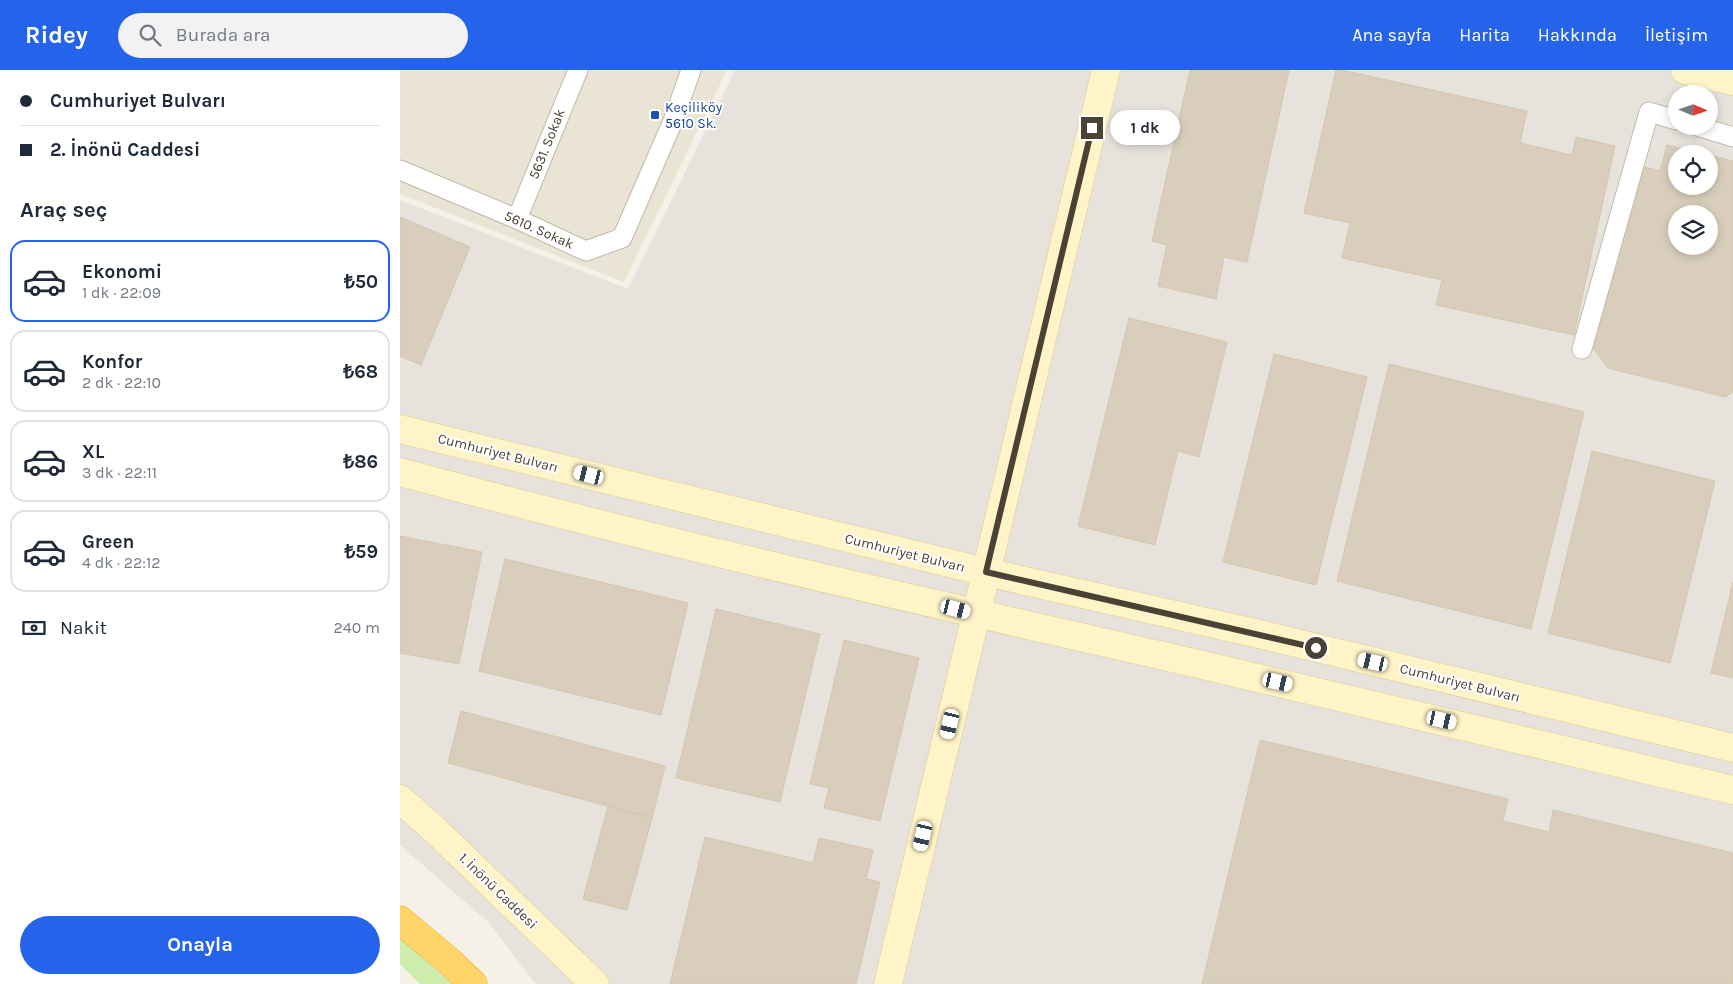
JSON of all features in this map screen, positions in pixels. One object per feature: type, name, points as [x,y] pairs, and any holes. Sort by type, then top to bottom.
[{"type":"highway","points":[[400,920],[473,984]]},
{"type":"main road","points":[[888,984],[1106,70]]},
{"type":"main road","points":[[1685,70],[1733,81]]},
{"type":"main road","name":"Cumhuriyet Bulvarı","points":[[400,429],[986,572],[1259,634],[1733,748]]},
{"type":"main road","points":[[400,472],[550,513],[1413,713],[1733,790]]},
{"type":"main road","name":"1. İnönü Caddesi","points":[[400,800],[436,831],[594,984]]},
{"type":"street","name":"5631. Sokak","points":[[517,219],[578,70]]},
{"type":"street","name":"5610. Sokak","points":[[400,170],[517,219],[586,251],[622,238],[673,121],[691,70]]},
{"type":"street","points":[[1582,349],[1649,112],[1668,118]]},
{"type":"street","points":[[1718,132],[1733,137]]},
{"type":"shaded area","points":[[400,70],[727,70],[624,282],[400,194]]},
{"type":"shaded area","points":[[735,70],[1733,70],[1733,984],[536,984],[488,922],[400,845],[400,200],[628,289]]},
{"type":"green space","points":[[400,936],[452,984],[420,984],[400,964]]},
{"type":"building","points":[[1190,70],[1289,70],[1247,262],[1224,257],[1216,299],[1158,286],[1167,245],[1152,241]]},
{"type":"building","points":[[1336,70],[1527,111],[1520,143],[1572,155],[1576,137],[1615,146],[1574,335],[1436,305],[1442,280],[1342,258],[1350,223],[1304,213]]},
{"type":"building","points":[[1668,145],[1668,195],[1718,195],[1718,157],[1733,161],[1733,392],[1725,397],[1608,368],[1593,348],[1638,165],[1660,171]]},
{"type":"building","points":[[400,217],[470,247],[421,365],[400,356]]},
{"type":"building","points":[[1129,318],[1227,342],[1199,457],[1178,451],[1155,545],[1078,526]]},
{"type":"building","points":[[1274,354],[1367,377],[1316,585],[1223,562]]},
{"type":"building","points":[[1389,364],[1584,412],[1531,629],[1337,581]]},
{"type":"building","points":[[1592,451],[1715,481],[1670,663],[1548,633]]},
{"type":"building","points":[[400,536],[482,552],[459,664],[400,653]]},
{"type":"building","points":[[505,559],[688,603],[661,715],[479,671]]},
{"type":"building","points":[[1733,582],[1733,678],[1711,673]]},
{"type":"building","points":[[716,609],[820,634],[780,802],[676,778]]},
{"type":"building","points":[[844,640],[919,658],[880,821],[824,808],[829,788],[810,784]]},
{"type":"building","points":[[461,711],[665,766],[652,818],[448,763]]},
{"type":"building","points":[[1260,740],[1508,799],[1503,821],[1549,832],[1553,810],[1733,853],[1733,984],[1202,984]]},
{"type":"building","points":[[608,806],[652,818],[627,910],[583,899]]},
{"type":"building","points":[[705,837],[813,863],[819,838],[873,850],[866,879],[880,882],[856,984],[670,984]]},
{"type":"place","name":"Keçiliköy 5610 Sk.","points":[[655,115]]},
{"type":"route","points":[[1092,128],[986,572],[1316,648]]}]
